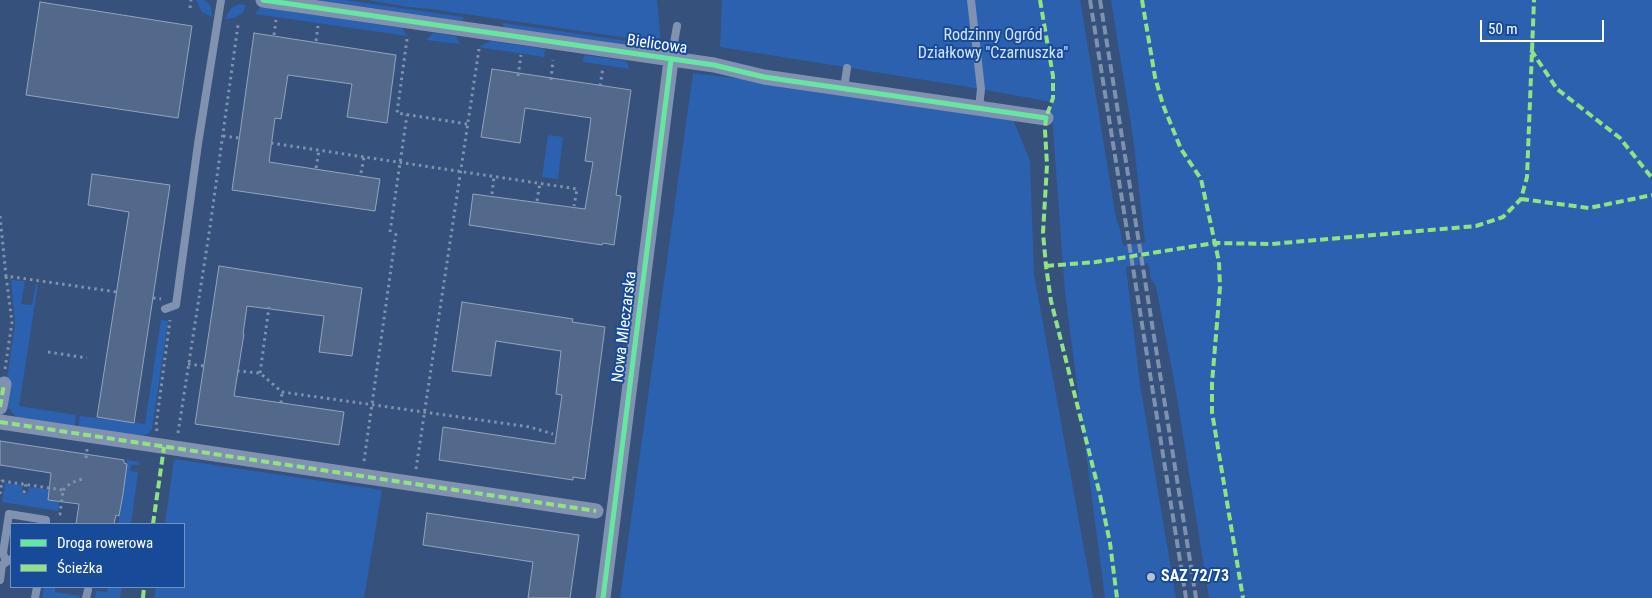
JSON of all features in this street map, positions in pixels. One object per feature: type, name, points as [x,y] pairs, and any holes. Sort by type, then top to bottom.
[{"type":"street","name":"Bielicowa","points":[[263,0],[714,65],[764,77],[1046,118]]},
{"type":"street","name":"Nowa Mleczarska","points":[[603,598],[671,60]]},
{"type":"street","points":[[0,407],[4,384]]},
{"type":"street","points":[[0,422],[596,511]]},
{"type":"lane","points":[[165,309],[176,304],[221,0]]},
{"type":"lane","points":[[971,0],[981,89],[979,108]]},
{"type":"lane","points":[[671,60],[677,26]]},
{"type":"lane","points":[[844,89],[847,68]]},
{"type":"lane","points":[[0,580],[2,565],[9,560],[3,553],[9,514],[46,520],[46,523]]},
{"type":"path","points":[[190,8],[191,0]]},
{"type":"path","points":[[274,34],[276,20]]},
{"type":"path","points":[[175,449],[238,26]]},
{"type":"path","points":[[316,41],[318,26]]},
{"type":"path","points":[[407,39],[397,113],[467,124]]},
{"type":"path","points":[[414,484],[479,49]]},
{"type":"path","points":[[518,76],[521,56]]},
{"type":"path","points":[[551,80],[553,60]]},
{"type":"path","points":[[600,86],[603,67]]},
{"type":"path","points":[[390,232],[407,114]]},
{"type":"path","points":[[223,136],[239,138]]},
{"type":"path","points":[[272,143],[577,189],[574,206]]},
{"type":"path","points":[[316,168],[319,150]]},
{"type":"path","points":[[361,173],[364,157]]},
{"type":"path","points":[[492,194],[494,176]]},
{"type":"path","points":[[537,201],[540,183]]},
{"type":"path","points":[[0,216],[12,322],[4,384]]},
{"type":"path","points":[[362,476],[396,232]]},
{"type":"path","points":[[6,276],[117,292]]},
{"type":"path","points":[[260,373],[269,307]]},
{"type":"path","points":[[48,352],[87,358]]},
{"type":"path","points":[[188,364],[204,366]]},
{"type":"path","points":[[237,370],[260,373],[282,392],[530,427],[553,434]]},
{"type":"path","points":[[281,403],[282,392]]},
{"type":"path","points":[[56,519],[56,514],[60,514],[63,490],[71,483],[85,478]]},
{"type":"path","points":[[0,494],[1,481],[63,490]]},
{"type":"path","points":[[24,493],[26,484]]},
{"type":"green space","points":[[196,0],[204,0],[208,3],[211,7],[212,17],[202,12]]},
{"type":"green space","points":[[316,0],[344,0],[463,17],[463,21]]},
{"type":"green space","points":[[367,0],[657,0],[661,43],[408,7]]},
{"type":"green space","name":"Rodzinny Ogród Działkowy \"Czarnuszka\"","points":[[722,0],[1080,0],[1116,218],[1123,246],[1145,242],[1133,137],[1111,0],[1652,0],[1652,598],[1209,598],[1174,380],[1156,287],[1151,280],[1148,263],[1126,267],[1140,385],[1176,598],[1105,598],[1065,293],[1051,102],[720,47]]},
{"type":"green space","points":[[239,4],[246,5],[243,13],[234,18],[225,19],[230,9]]},
{"type":"green space","points":[[260,7],[402,28],[407,36],[255,14]]},
{"type":"green space","points":[[503,23],[628,41],[632,46],[503,27]]},
{"type":"green space","points":[[433,33],[456,36],[460,44],[426,40]]},
{"type":"green space","points":[[491,41],[545,49],[544,57],[478,47]]},
{"type":"green space","points":[[584,55],[626,61],[630,69],[583,62]]},
{"type":"green space","points":[[693,73],[1010,112],[1030,161],[1034,274],[1093,598],[620,598]]},
{"type":"green space","points":[[548,135],[563,137],[558,179],[542,177]]},
{"type":"green space","points":[[11,280],[25,281],[21,304],[32,305],[36,283],[38,284],[19,406],[76,415],[74,427],[16,417],[7,406],[7,379],[15,324]]},
{"type":"green space","points":[[161,320],[168,321],[152,429],[148,434],[141,436],[78,428],[80,416],[145,424]]},
{"type":"green space","points":[[174,459],[382,490],[364,598],[154,598],[156,588],[185,588],[185,523],[165,523]]},
{"type":"green space","points":[[127,460],[140,462],[139,465],[131,465],[130,471],[138,472],[131,523],[118,523]]},
{"type":"green space","points":[[5,483],[23,485],[22,493],[27,494],[29,487],[61,491],[49,492],[49,500],[59,502],[58,511],[2,502]]},
{"type":"green space","points":[[44,588],[55,588],[55,592],[80,596],[80,598],[42,598]]},
{"type":"green space","points":[[108,588],[122,588],[120,598],[95,598],[96,591],[107,592]]},
{"type":"building","points":[[40,2],[192,26],[178,118],[26,95]]},
{"type":"building","points":[[254,33],[396,55],[387,123],[347,117],[352,84],[288,75],[281,119],[275,118],[269,162],[380,179],[375,211],[232,190]]},
{"type":"building","points":[[492,69],[631,90],[616,195],[621,196],[614,245],[603,243],[602,245],[469,225],[473,194],[585,209],[593,162],[585,161],[591,118],[525,108],[520,143],[481,137]]},
{"type":"building","points":[[92,174],[170,185],[134,423],[97,417],[129,212],[88,205]]},
{"type":"building","points":[[219,266],[362,288],[352,356],[319,352],[324,316],[247,306],[234,396],[344,412],[339,445],[195,424]]},
{"type":"building","points":[[462,302],[573,319],[572,322],[605,327],[585,479],[573,477],[573,480],[439,460],[443,427],[555,444],[562,395],[556,394],[561,351],[496,341],[491,376],[452,371]]},
{"type":"building","points":[[0,441],[124,460],[124,463],[127,464],[119,516],[116,515],[114,523],[76,523],[79,504],[48,500],[51,473],[0,465]]},
{"type":"building","points":[[427,513],[579,535],[570,598],[528,598],[533,562],[423,545]]},
{"type":"railway","points":[[1090,0],[1186,598]]},
{"type":"railway","points":[[1100,0],[1196,598]]},
{"type":"marked path","points":[[1040,0],[1053,76],[1053,98],[1046,118],[1045,130],[1047,165],[1043,233],[1046,266],[1051,301],[1100,495],[1110,543],[1117,598]]},
{"type":"marked path","points":[[1142,0],[1155,77],[1163,105],[1181,149],[1201,179],[1219,262],[1220,287],[1212,383],[1212,412],[1243,598]]},
{"type":"marked path","points":[[1046,266],[1096,262],[1214,243],[1271,244],[1476,226],[1503,217],[1521,199],[1527,177],[1534,0]]},
{"type":"marked path","points":[[1531,50],[1557,89],[1620,138],[1652,178]]},
{"type":"marked path","points":[[1521,199],[1589,208],[1652,195]]},
{"type":"marked path","points":[[0,407],[4,384]]},
{"type":"marked path","points":[[0,422],[596,511]]},
{"type":"marked path","points":[[153,523],[164,447]]},
{"type":"marked path","points":[[143,598],[144,588]]},
{"type":"cycle path","points":[[263,0],[714,65],[764,77],[1046,118]]},
{"type":"cycle path","points":[[603,598],[671,60]]},
{"type":"place","name":"SAZ 72/73","points":[[1151,577]]}]
